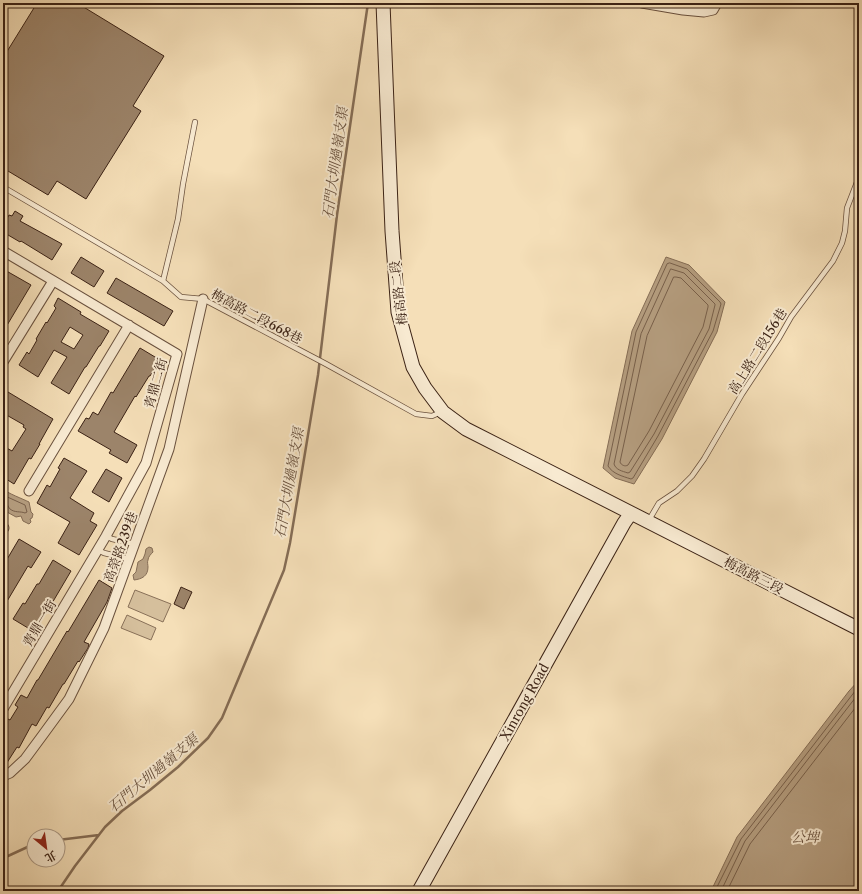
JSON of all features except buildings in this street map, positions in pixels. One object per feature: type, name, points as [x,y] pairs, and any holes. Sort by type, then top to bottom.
[{"type":"street","name":"梅高路二段","points":[[383,3],[392,231],[398,312],[413,366],[425,388],[443,412],[466,429],[648,522]]},
{"type":"street","points":[[642,3],[704,12],[713,10],[717,3]]},
{"type":"street","name":"青鼎二街","points":[[3,252],[177,354],[146,463],[106,536]]},
{"type":"street","points":[[3,362],[53,281]]},
{"type":"street","name":"高榮路239巷","points":[[3,776],[10,773],[25,759],[68,699],[104,628],[169,449],[202,299]]},
{"type":"street","points":[[29,490],[129,326]]},
{"type":"street","name":"Xinrong Road","points":[[419,891],[624,523],[631,513]]},
{"type":"street","name":"梅高路三段","points":[[648,522],[859,629]]},
{"type":"street","name":"青鼎一街","points":[[3,709],[106,536]]},
{"type":"lane","points":[[163,281],[178,219],[195,122]]},
{"type":"lane","name":"高上路二段156巷","points":[[648,522],[659,503],[678,491],[692,476],[704,459],[742,394],[791,317],[832,261],[842,243],[845,231],[847,208],[859,177]]},
{"type":"lane","name":"梅高路二段668巷","points":[[3,187],[163,281],[181,296],[202,299],[326,364],[416,414],[432,416],[443,412]]},
{"type":"lane","points":[[106,536],[112,539],[135,544]]},
{"type":"lane","points":[[98,550],[104,553],[129,559]]},
{"type":"shaded area","points":[[135,590],[171,604],[163,622],[128,607]]},
{"type":"shaded area","points":[[127,615],[156,628],[151,640],[121,628]]},
{"type":"water","points":[[666,257],[689,265],[725,302],[717,332],[662,439],[634,484],[615,478],[603,468],[632,331]]},
{"type":"water","points":[[3,489],[29,502],[31,512],[33,514],[29,524],[23,521],[21,516],[16,517],[7,512],[3,506]]},
{"type":"water","points":[[149,547],[152,548],[153,552],[148,559],[147,573],[142,578],[134,580],[133,575],[136,572],[138,562],[143,559],[146,549]]},
{"type":"water","name":"公埤","points":[[859,680],[859,891],[711,891],[737,837]]},
{"type":"waterway","name":"石門大圳過嶺支渠","points":[[58,891],[105,827],[122,811],[178,767],[208,738],[222,718],[284,570],[290,543],[318,375],[337,215],[368,3]]},
{"type":"waterway","points":[[66,839],[99,835]]},
{"type":"waterway","points":[[3,857],[26,848]]}]
